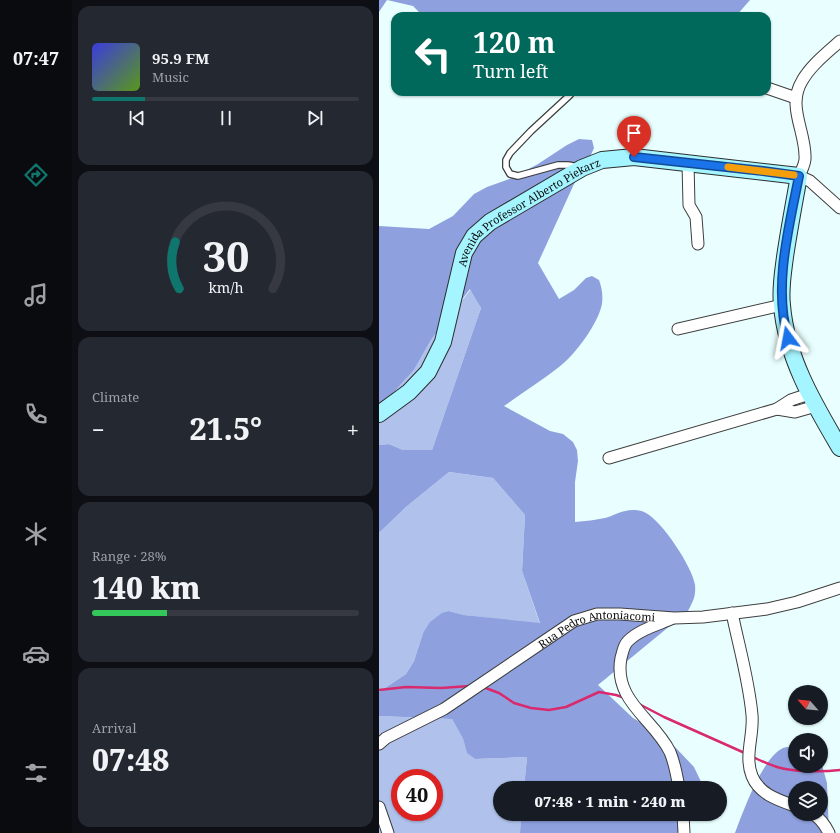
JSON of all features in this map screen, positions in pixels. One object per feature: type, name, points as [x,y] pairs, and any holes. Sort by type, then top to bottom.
[{"type":"street","points":[[840,41],[811,69],[801,82],[796,98],[797,114],[805,155],[804,164],[799,176],[781,284],[784,326],[791,350],[812,400],[840,448]]},
{"type":"street","points":[[771,89],[796,98]]},
{"type":"street","name":"Avenida Professor Alberto Piekarz","points":[[379,414],[409,392],[428,372],[443,342],[464,253],[474,236],[490,222],[582,168],[602,160],[618,157],[634,157],[799,176]]},
{"type":"street","points":[[688,163],[689,205],[696,217],[698,244]]},
{"type":"street","points":[[799,176],[810,181],[840,208]]},
{"type":"street","points":[[678,329],[782,305]]},
{"type":"street","points":[[609,458],[777,409],[795,412],[812,400]]},
{"type":"street","name":"Rua Pedro Antoniacomi","points":[[379,744],[386,738],[444,709],[574,622],[597,614],[674,618],[703,617],[767,609],[797,602],[840,588]]},
{"type":"street","points":[[732,613],[748,687],[752,716],[749,762],[752,776],[761,789],[774,799],[788,804]]},
{"type":"street","points":[[674,618],[639,633],[626,643],[623,648],[621,662],[621,682],[627,696],[661,738],[670,752],[676,769],[678,781]]},
{"type":"street","points":[[379,807],[388,833]]},
{"type":"street","points":[[683,821],[684,833]]},
{"type":"street","points":[[822,821],[829,833]]},
{"type":"lane","points":[[569,96],[510,152],[506,167],[510,174],[518,176],[558,165],[582,168]]},
{"type":"shaded area","points":[[379,0],[387,0],[379,12]]},
{"type":"shaded area","points":[[387,0],[750,0],[740,12],[419,12],[413,6]]},
{"type":"shaded area","points":[[579,139],[592,140],[594,148],[574,184],[538,263],[559,299],[574,290],[586,278],[592,276],[599,280],[602,292],[602,304],[600,312],[591,330],[572,355],[552,372],[504,406],[550,431],[563,434],[573,442],[577,450],[578,461],[575,482],[575,522],[605,518],[627,510],[636,510],[646,513],[660,525],[668,535],[689,568],[695,585],[695,593],[694,599],[688,611],[598,685],[633,718],[654,730],[675,747],[694,767],[701,781],[525,781],[527,757],[475,759],[467,753],[463,739],[452,719],[379,716],[379,692],[406,674],[414,661],[423,633],[430,622],[442,613],[449,611],[464,615],[540,623],[522,571],[525,515],[493,478],[449,472],[406,507],[379,533],[379,445],[389,444],[403,450],[432,450],[481,308],[470,289],[431,340],[414,370],[393,393],[379,404],[379,226],[429,229],[453,216],[474,194],[487,187],[512,178],[538,164]]},
{"type":"shaded area","points":[[471,289],[481,308],[432,450],[403,450],[389,444],[379,445],[379,404],[393,393],[414,370],[431,340]]},
{"type":"shaded area","points":[[449,472],[493,478],[525,515],[522,571],[540,624],[464,615],[449,611],[423,633],[414,661],[406,674],[379,692],[379,533],[406,507]]},
{"type":"shaded area","points":[[379,716],[452,719],[463,739],[467,752],[475,759],[527,757],[525,781],[493,781],[493,821],[521,821],[520,833],[379,833]]},
{"type":"shaded area","points":[[788,747],[788,773],[824,773],[826,781],[788,781],[788,821],[828,821],[828,808],[829,833],[735,833],[754,786],[768,763],[775,754],[783,748]]},
{"type":"shaded area","points":[[521,821],[690,821],[677,833],[520,833]]},
{"type":"waterway","points":[[379,690],[406,687],[441,688],[470,686]]},
{"type":"waterway","points":[[483,687],[499,693],[514,703],[531,708],[549,710],[566,707],[599,692],[625,698]]},
{"type":"waterway","points":[[639,704],[664,717],[747,754]]},
{"type":"waterway","points":[[753,757],[783,769],[799,771],[840,770]]},
{"type":"slow traffic","points":[[728,167],[794,175]]},
{"type":"route","points":[[634,157],[799,176],[781,284],[784,326],[788,338]]}]
